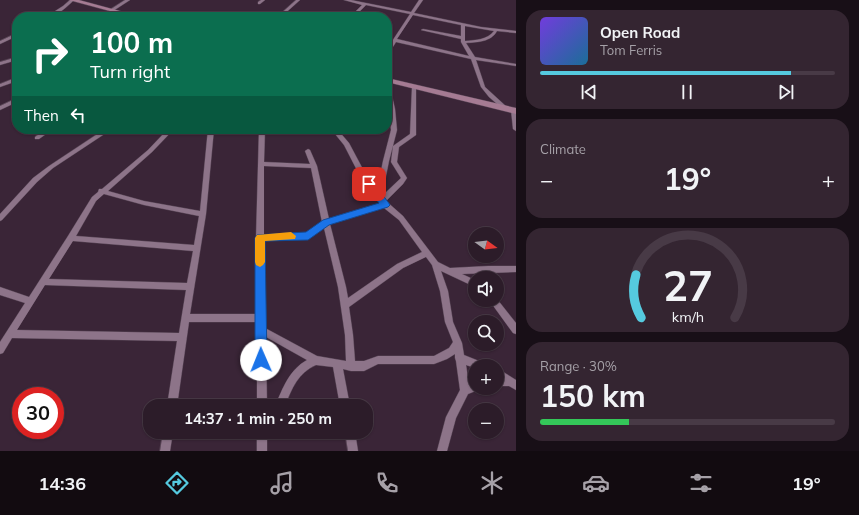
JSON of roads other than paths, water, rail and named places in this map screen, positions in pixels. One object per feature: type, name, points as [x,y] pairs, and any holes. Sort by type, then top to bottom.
[{"type":"street","points":[[56,12],[72,0],[121,12]]},
{"type":"street","points":[[111,12],[128,0]]},
{"type":"street","points":[[285,12],[298,0]]},
{"type":"street","points":[[346,0],[364,2],[463,24],[515,32],[516,38]]},
{"type":"street","points":[[392,44],[421,0]]},
{"type":"street","points":[[356,12],[364,2]]},
{"type":"street","points":[[463,24],[463,40],[473,58],[483,87],[491,96],[512,110],[516,129]]},
{"type":"street","points":[[424,30],[463,40],[484,40],[491,37],[496,30]]},
{"type":"street","points":[[0,39],[11,37]]},
{"type":"street","points":[[0,43],[11,37]]},
{"type":"street","points":[[395,40],[473,58],[516,65]]},
{"type":"street","points":[[0,64],[12,60]]},
{"type":"street","points":[[0,86],[12,81]]},
{"type":"street","points":[[392,82],[512,110]]},
{"type":"street","points":[[260,238],[308,236],[326,223],[382,201],[395,186],[403,181],[404,178],[394,162],[396,146],[413,135],[414,87]]},
{"type":"street","points":[[0,108],[12,102]]},
{"type":"street","points":[[382,201],[386,161],[394,130],[392,109]]},
{"type":"street","points":[[37,138],[43,134]]},
{"type":"street","points":[[0,218],[35,180],[51,167],[100,134]]},
{"type":"street","points":[[1,346],[71,238],[88,207],[102,191],[145,155],[166,134]]},
{"type":"street","points":[[173,399],[203,214],[211,134]]},
{"type":"street","points":[[262,134],[260,238],[262,399]]},
{"type":"street","points":[[338,134],[347,144],[363,176],[382,201],[401,218],[435,264],[444,291],[449,322],[458,343],[465,391]]},
{"type":"street","points":[[308,151],[314,166],[345,305],[351,366]]},
{"type":"street","points":[[261,164],[314,166]]},
{"type":"street","points":[[102,191],[144,203],[203,214]]},
{"type":"street","points":[[71,238],[197,248]]},
{"type":"street","points":[[345,305],[400,266],[427,253]]},
{"type":"street","points":[[435,264],[468,280]]},
{"type":"street","points":[[451,271],[516,269]]},
{"type":"street","points":[[43,282],[191,287]]},
{"type":"street","points":[[0,291],[30,301]]},
{"type":"street","points":[[498,307],[516,330]]},
{"type":"street","points":[[185,318],[260,318]]},
{"type":"street","points":[[260,330],[316,360],[351,366],[364,366],[378,360],[434,360],[452,351],[458,343]]},
{"type":"street","points":[[10,334],[182,337]]},
{"type":"street","points":[[459,358],[468,361]]},
{"type":"street","points":[[283,399],[298,371],[302,367],[316,360]]},
{"type":"street","points":[[336,364],[344,399]]},
{"type":"street","points":[[504,377],[513,383]]},
{"type":"street","points":[[442,451],[451,417],[465,391],[468,390]]},
{"type":"street","points":[[165,451],[167,439]]},
{"type":"street","points":[[262,439],[262,451]]},
{"type":"street","points":[[351,439],[354,451]]}]
